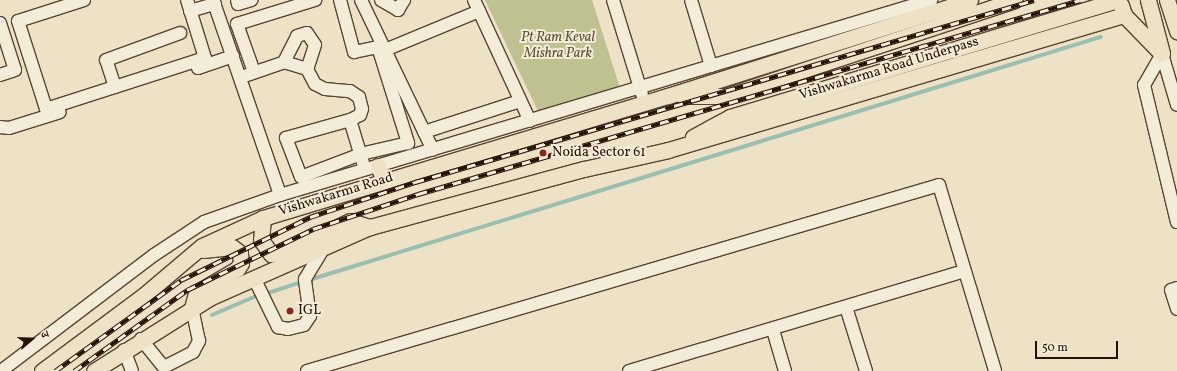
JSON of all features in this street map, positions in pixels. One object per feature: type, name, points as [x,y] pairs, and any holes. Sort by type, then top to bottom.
[{"type":"main road","points":[[668,96],[970,0]]},
{"type":"main road","name":"Vishwakarma Road Underpass","points":[[668,96],[725,96],[1015,0]]},
{"type":"main road","points":[[1118,0],[1124,15],[1162,54]]},
{"type":"main road","name":"Vishwakarma Road Underpass","points":[[668,150],[730,117],[1118,0]]},
{"type":"main road","points":[[1148,0],[1162,54]]},
{"type":"main road","points":[[1167,0],[1177,31]]},
{"type":"main road","points":[[94,371],[141,339],[192,308],[254,278],[370,227],[577,171],[668,150],[1124,15]]},
{"type":"main road","name":"Vishwakarma Road","points":[[42,371],[143,296],[199,248],[263,218],[668,96]]},
{"type":"main road","points":[[371,168],[384,181]]},
{"type":"main road","points":[[263,218],[261,240],[271,254],[285,252],[350,221],[370,227]]},
{"type":"main road","points":[[192,308],[196,293],[237,269],[242,259],[232,247],[199,248]]},
{"type":"street","points":[[84,0],[18,21],[46,109],[205,58],[189,5],[214,2],[280,195]]},
{"type":"street","points":[[237,0],[238,4],[251,0]]},
{"type":"street","points":[[254,72],[237,24],[315,0]]},
{"type":"street","points":[[240,78],[284,62],[307,69],[315,84],[325,89],[350,91],[358,97],[362,109],[360,115],[350,120],[286,138],[301,177],[361,154],[408,143],[378,47],[354,52],[340,0]]},
{"type":"street","points":[[361,0],[433,150]]},
{"type":"street","points":[[381,0],[398,10],[404,0]]},
{"type":"street","points":[[613,0],[644,103]]},
{"type":"street","points":[[691,0],[711,66]]},
{"type":"street","points":[[424,132],[640,88],[931,0]]},
{"type":"street","points":[[385,50],[477,5],[525,111]]},
{"type":"street","points":[[0,22],[15,70],[0,75]]},
{"type":"street","points":[[114,87],[106,60],[180,33]]},
{"type":"street","points":[[284,62],[297,36],[308,33],[315,45],[307,69]]},
{"type":"street","points":[[1162,54],[1177,105]]},
{"type":"street","points":[[1162,54],[1144,85],[1177,222]]},
{"type":"street","points":[[0,127],[9,128],[233,56]]},
{"type":"street","points":[[1,371],[154,255],[204,222],[280,195],[433,150],[525,111]]},
{"type":"street","points":[[350,120],[361,154],[371,168]]},
{"type":"street","points":[[307,371],[939,185],[995,371]]},
{"type":"street","points":[[254,278],[261,295],[278,326],[296,328],[310,316],[305,281],[324,247]]},
{"type":"street","points":[[629,371],[773,330],[964,271]]},
{"type":"street","points":[[1177,288],[1171,290],[1177,309]]},
{"type":"street","points":[[846,307],[866,371]]},
{"type":"street","points":[[141,339],[164,368],[193,352],[199,341],[192,308]]},
{"type":"street","points":[[773,330],[785,371]]},
{"type":"street","points":[[124,350],[132,371]]},
{"type":"green space","name":"Pt Ram Keval Mishra Park","points":[[485,0],[592,0],[620,88],[539,113]]},
{"type":"waterway","points":[[309,280],[1101,37]]},
{"type":"waterway","points":[[265,294],[303,282]]},
{"type":"waterway","points":[[212,315],[259,295]]},
{"type":"railway","points":[[55,371],[181,280],[310,217],[415,182],[1034,0]]},
{"type":"railway","points":[[74,371],[187,290],[313,229],[418,194],[1080,0]]},
{"type":"place","name":"Noida Sector 61","points":[[543,153]]},
{"type":"place","name":"IGL","points":[[290,311]]}]
